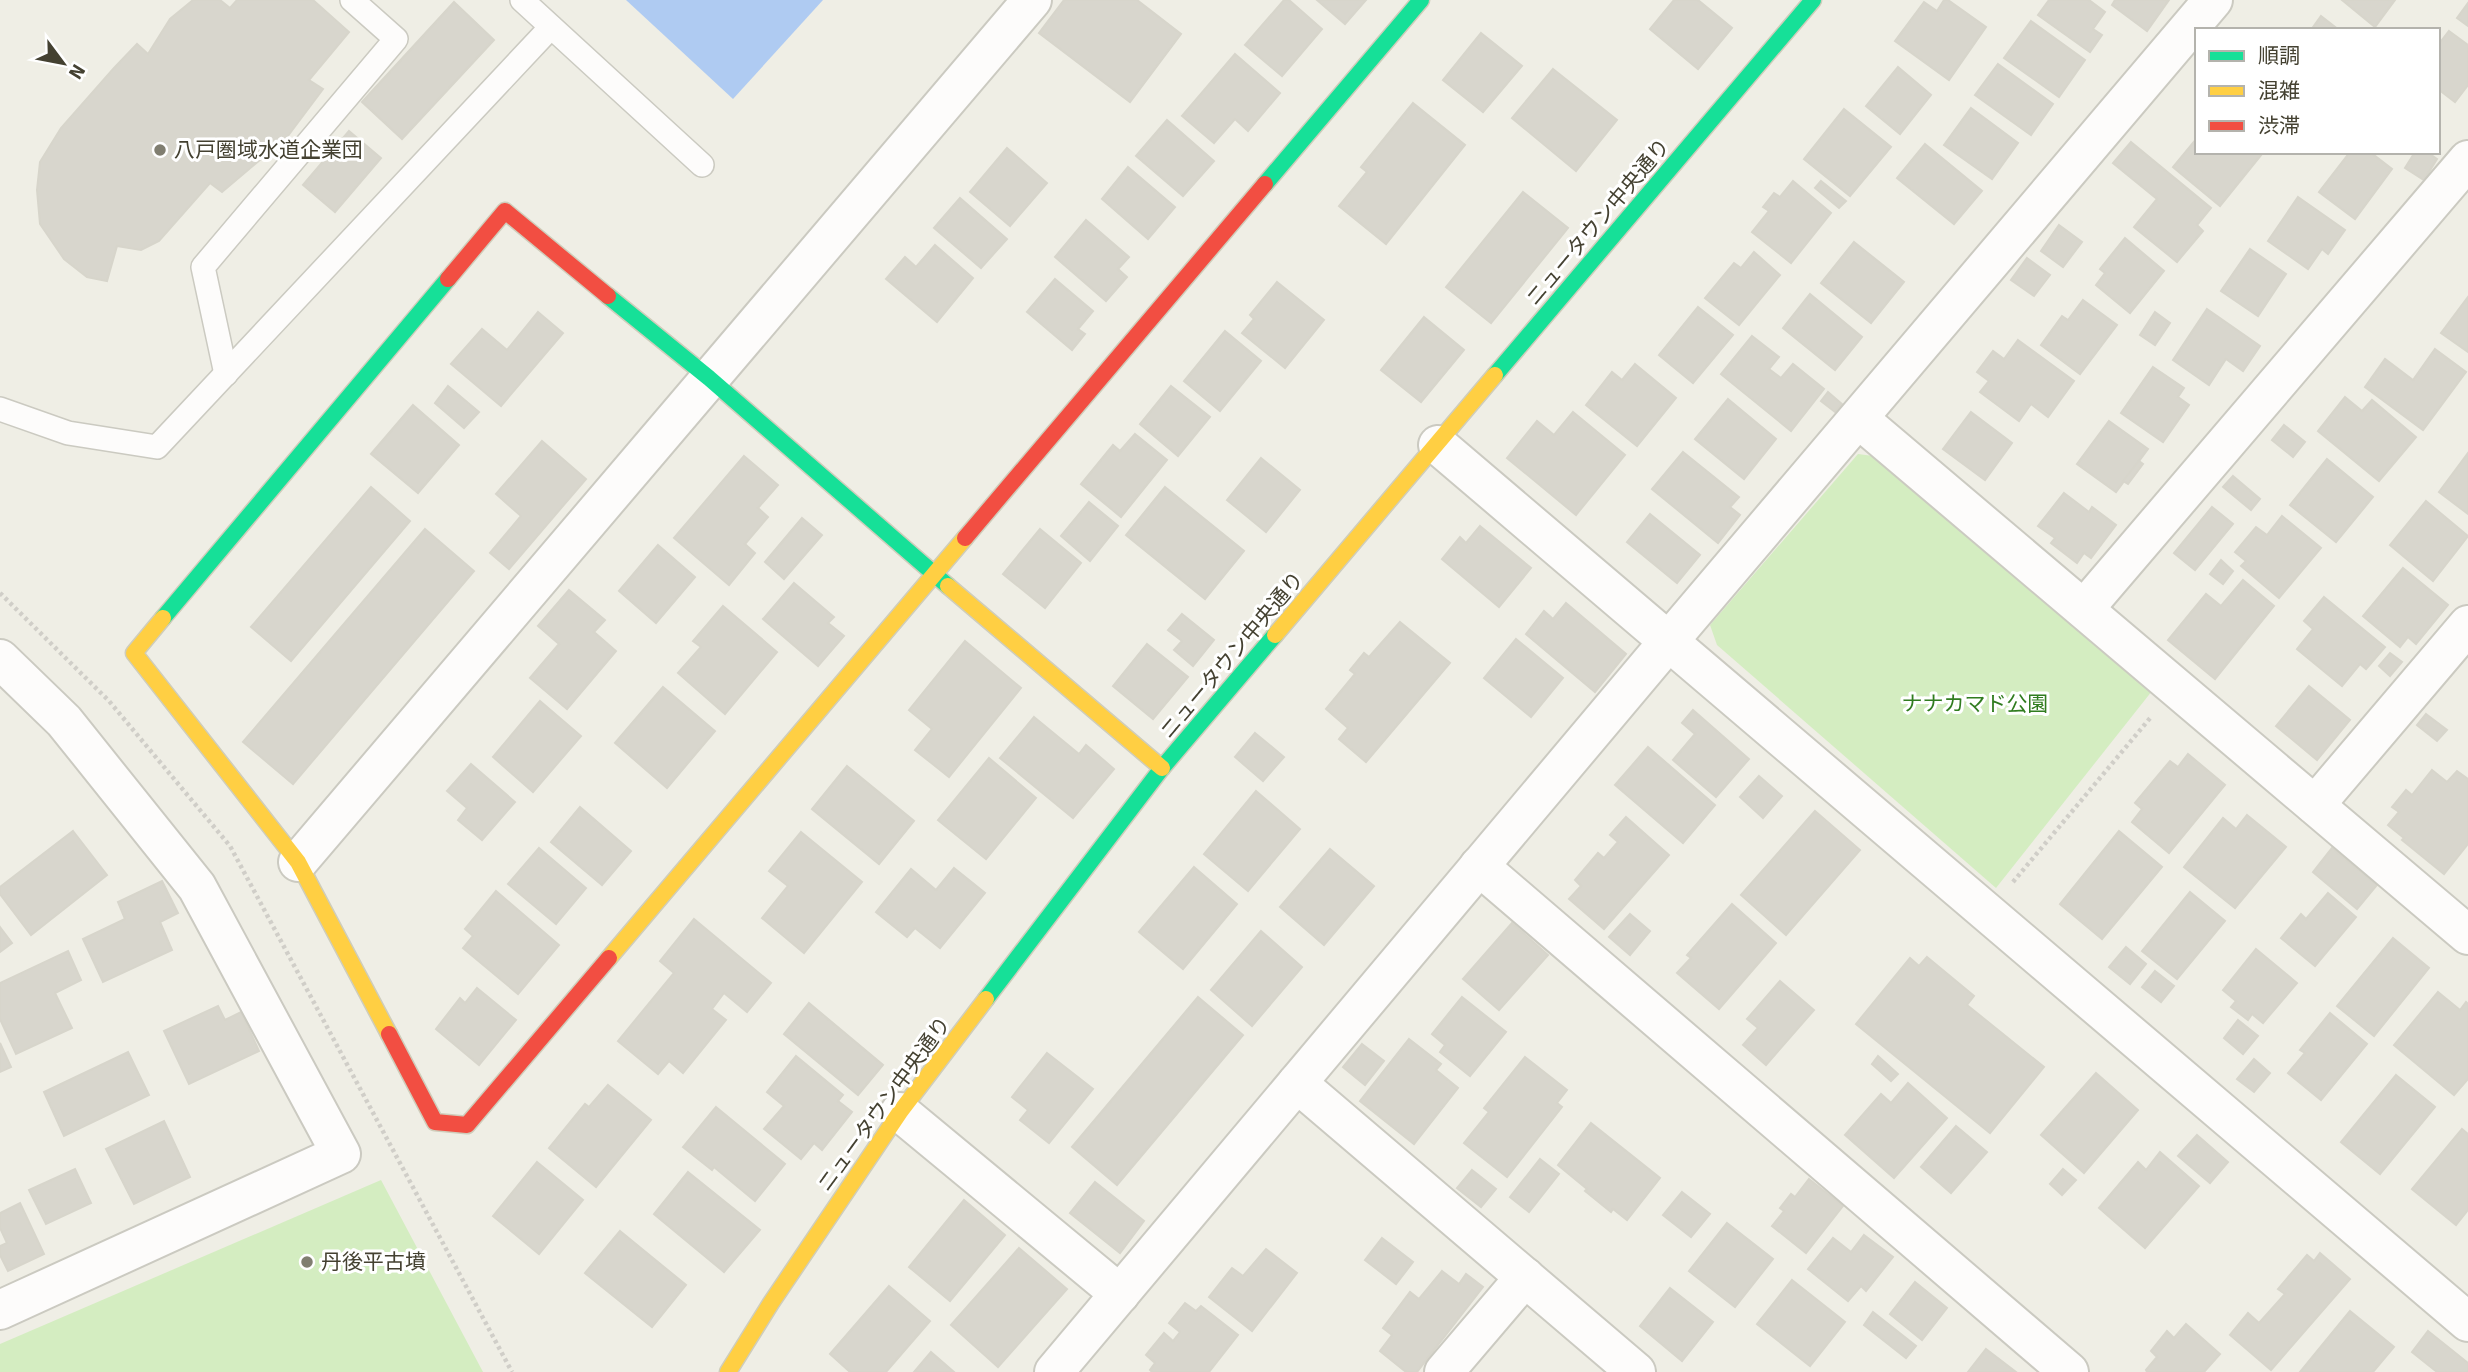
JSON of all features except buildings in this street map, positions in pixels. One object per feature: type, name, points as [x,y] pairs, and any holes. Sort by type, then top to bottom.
[{"type":"street","points":[[298,862],[1032,0]]},
{"type":"street","points":[[1162,768],[933,573],[709,378],[505,211],[134,653],[298,862],[435,1122],[467,1125],[933,573],[1421,0]]},
{"type":"street","name":"ニュータウン中央通り","points":[[728,1372],[771,1303],[900,1112],[1162,768],[1813,0]]},
{"type":"street","points":[[1054,1372],[2213,0]]},
{"type":"street","points":[[2084,609],[2468,160]]},
{"type":"street","points":[[1858,419],[2468,934]]},
{"type":"street","points":[[1438,445],[2468,1322]]},
{"type":"street","points":[[2315,805],[2468,625]]},
{"type":"street","points":[[0,659],[64,721],[197,887],[341,1154],[0,1310]]},
{"type":"street","points":[[1479,866],[2069,1372]]},
{"type":"street","points":[[1297,1083],[1636,1372]]},
{"type":"street","points":[[900,1112],[1120,1294]]},
{"type":"street","points":[[1444,1372],[1525,1277]]},
{"type":"lane","points":[[226,374],[204,267],[396,39],[352,0]]},
{"type":"lane","points":[[522,0],[702,165]]},
{"type":"lane","points":[[0,409],[68,433],[157,447],[551,27]]},
{"type":"path","points":[[2012,883],[2176,686]]},
{"type":"green space","name":"ナナカマド公園","points":[[1858,454],[1873,456],[2152,691],[1996,888],[1717,645],[1710,625]]},
{"type":"green space","name":"丹後平古墳","points":[[381,1180],[483,1372],[0,1372],[0,1344]]},
{"type":"water","points":[[626,0],[823,0],[733,99]]},
{"type":"traffic: fast","points":[[1265,184],[1421,0]]},
{"type":"traffic: fast","points":[[1495,375],[1813,0]]},
{"type":"traffic: fast","points":[[163,618],[448,279]]},
{"type":"traffic: fast","points":[[608,296],[709,378],[948,586]]},
{"type":"traffic: fast","points":[[986,999],[1162,768],[1275,635]]},
{"type":"traffic: slow","points":[[1275,635],[1495,375]]},
{"type":"traffic: slow","points":[[609,958],[965,538]]},
{"type":"traffic: slow","points":[[948,586],[1162,768]]},
{"type":"traffic: slow","points":[[163,618],[134,653],[298,862],[389,1034]]},
{"type":"traffic: slow","points":[[728,1372],[771,1303],[900,1112],[986,999]]},
{"type":"traffic: jam","points":[[965,538],[1265,184]]},
{"type":"traffic: jam","points":[[448,279],[505,211],[608,296]]},
{"type":"traffic: jam","points":[[389,1034],[435,1122],[467,1125],[609,958]]},
{"type":"place","name":"八戸圏域水道企業団","points":[[160,150]]},
{"type":"place","name":"丹後平古墳","points":[[307,1262]]}]
